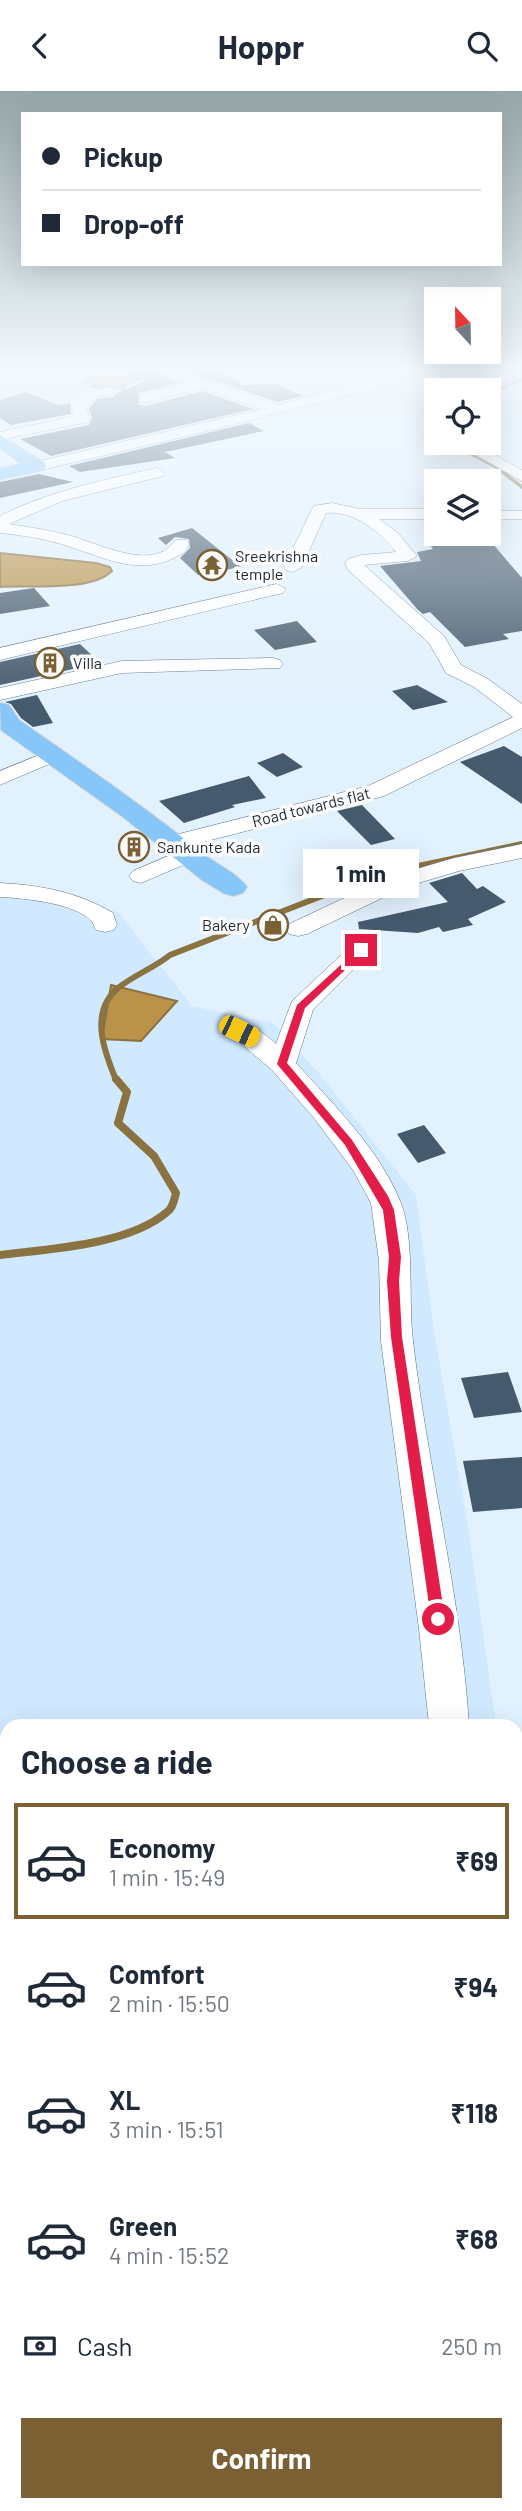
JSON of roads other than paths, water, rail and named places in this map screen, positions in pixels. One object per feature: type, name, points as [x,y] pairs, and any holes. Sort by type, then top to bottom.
[{"type":"main road","points":[[0,710],[10,725],[133,811],[179,849],[233,887]]},
{"type":"street","points":[[0,522],[29,508],[82,490],[127,480]]},
{"type":"street","points":[[293,567],[320,509],[329,507],[369,519],[401,544],[408,556],[362,560],[354,563],[354,566],[437,640],[453,669],[481,683],[522,714]]},
{"type":"street","points":[[356,514],[424,515]]},
{"type":"street","points":[[501,515],[520,515]]},
{"type":"street","points":[[0,528],[68,540],[130,562],[164,556],[180,548],[181,544]]},
{"type":"street","points":[[0,655],[277,589]]},
{"type":"street","points":[[0,694],[122,667],[273,664]]},
{"type":"street","name":"Road towards flat","points":[[141,876],[179,849],[376,791],[522,720]]},
{"type":"street","points":[[0,779],[54,755]]},
{"type":"street","points":[[298,929],[397,882],[454,865],[522,851]]},
{"type":"street","points":[[0,890],[53,895],[94,911],[104,918],[105,925]]},
{"type":"street","points":[[282,1064],[301,1007],[361,950]]},
{"type":"street","points":[[239,1031],[254,1038],[282,1064],[348,1143],[384,1199],[388,1210],[395,1257],[393,1281],[397,1337],[441,1641],[448,1719]]},
{"type":"waterway","points":[[513,480],[522,487]]},
{"type":"waterway","points":[[116,1080],[104,1044],[101,1020],[104,1008],[118,988],[170,955],[376,875],[522,844]]},
{"type":"waterway","points":[[0,1255],[110,1239],[151,1223],[171,1208],[176,1193],[154,1156],[118,1123],[127,1092],[116,1079]]},
{"type":"place","name":"Sreekrishna temple","points":[[212,565]]},
{"type":"place","name":"Villa","points":[[50,663]]},
{"type":"place","name":"Sankunte Kada","points":[[134,847]]},
{"type":"place","name":"Bakery","points":[[273,925]]}]
